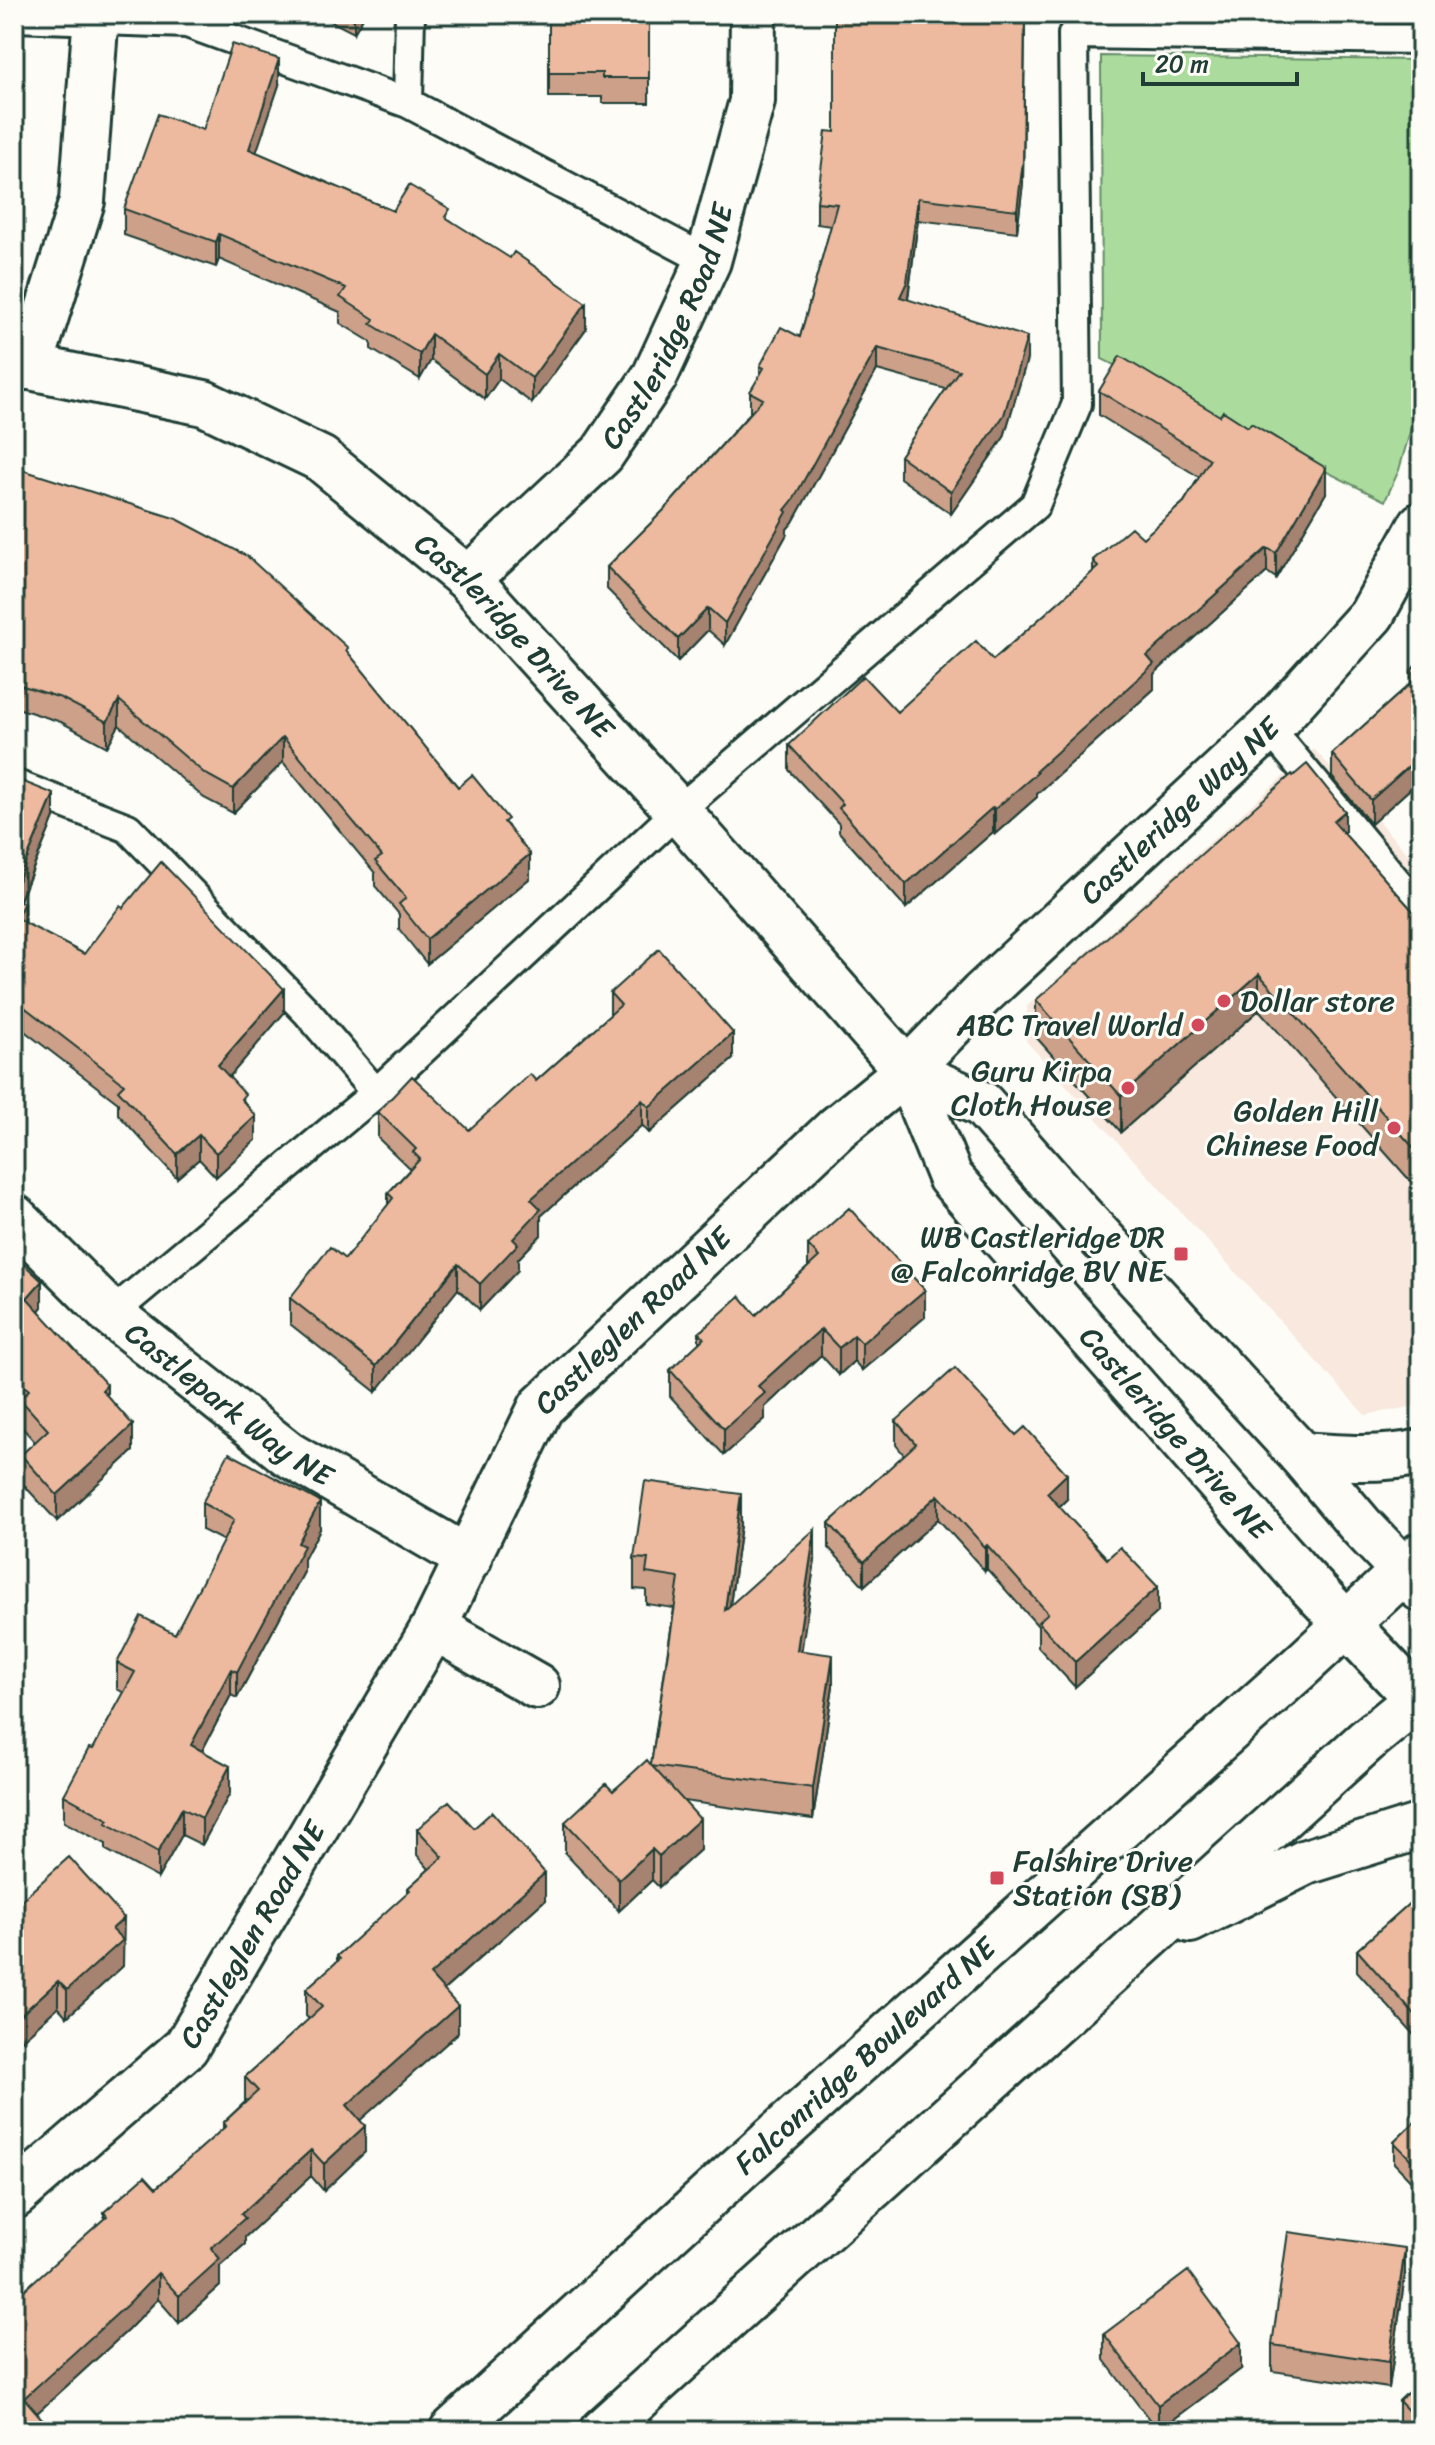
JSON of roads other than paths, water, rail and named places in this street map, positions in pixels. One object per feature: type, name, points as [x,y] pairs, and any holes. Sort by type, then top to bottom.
[{"type":"street","name":"Castleridge Road NE","points":[[468,579],[602,454],[655,376],[708,261],[752,101],[753,14]]},
{"type":"street","points":[[22,367],[82,201],[96,17]]},
{"type":"street","name":"Castleridge Drive NE","points":[[22,367],[204,403],[321,459],[468,579],[907,1071],[950,1177],[1345,1625],[1420,1700]]},
{"type":"street","name":"Castleridge Way NE","points":[[907,1071],[982,994],[1269,728],[1372,614],[1421,525]]},
{"type":"street","name":"Castleridge Drive NE","points":[[907,1071],[982,1104],[1301,1455],[1361,1526],[1415,1571]]},
{"type":"street","name":"Castleglen Road NE","points":[[14,2196],[186,2047],[434,1627],[541,1407],[837,1128],[907,1071]]},
{"type":"street","name":"Castlepark Way NE","points":[[14,1217],[111,1314],[288,1454],[469,1559]]},
{"type":"street","points":[[1301,1455],[1351,1459],[1400,1457],[1421,1452]]},
{"type":"street","name":"Falconridge Boulevard NE","points":[[452,2431],[1345,1625],[1415,1571]]},
{"type":"street","points":[[434,1627],[537,1686]]},
{"type":"street","points":[[602,2431],[1366,1741],[1420,1700]]},
{"type":"street","points":[[1141,1945],[1306,1862],[1421,1826]]},
{"type":"lane","points":[[408,103],[410,14]]},
{"type":"lane","points":[[14,17],[96,17],[187,23],[408,103],[708,261]]},
{"type":"lane","points":[[111,1314],[376,1093],[678,811],[1035,505],[1077,404],[1073,24],[1421,39]]},
{"type":"lane","points":[[1269,728],[1421,911]]},
{"type":"lane","points":[[14,784],[128,828],[307,1012],[376,1093]]},
{"type":"place","name":"Dollar store","points":[[1224,1001]]},
{"type":"place","name":"ABC Travel World","points":[[1198,1025]]},
{"type":"place","name":"Guru Kirpa Cloth House","points":[[1128,1088]]},
{"type":"place","name":"Golden Hill Chinese Food","points":[[1394,1128]]},
{"type":"place","name":"WB Castleridge DR @ Falconridge BV NE","points":[[1181,1254]]},
{"type":"place","name":"Falshire Drive Station (SB)","points":[[997,1878]]}]
